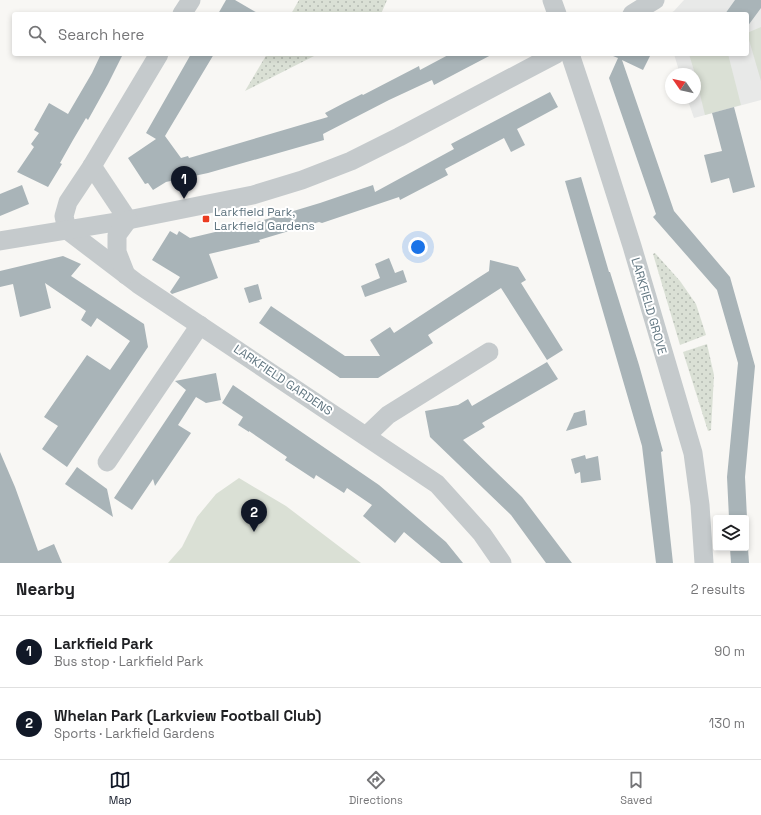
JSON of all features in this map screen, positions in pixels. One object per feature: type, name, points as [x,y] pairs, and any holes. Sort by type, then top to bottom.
[{"type":"street","points":[[183,12],[191,0]]},
{"type":"street","points":[[552,0],[556,12]]},
{"type":"street","points":[[635,12],[655,0]]},
{"type":"street","points":[[67,230],[64,216],[68,202],[92,166],[157,56]]},
{"type":"street","points":[[0,241],[128,220],[253,195],[302,180],[351,161],[552,56]]},
{"type":"street","name":"LARKFIELD GROVE","points":[[571,56],[632,246],[693,453],[700,505],[704,563]]},
{"type":"street","points":[[92,166],[128,220]]},
{"type":"street","points":[[127,276],[117,252],[117,235],[128,220]]},
{"type":"street","name":"LARKFIELD GARDENS","points":[[67,230],[127,276],[437,484],[482,534],[502,563]]},
{"type":"street","points":[[107,462],[200,324]]},
{"type":"street","points":[[366,436],[388,415],[489,352]]},
{"type":"shaded area","points":[[299,0],[387,0],[382,12],[292,12]]},
{"type":"shaded area","points":[[684,0],[761,0],[761,100],[694,118],[689,104],[701,104],[701,68],[678,68],[675,56],[749,56],[749,12],[672,12]]},
{"type":"shaded area","points":[[761,27],[761,81],[749,40],[749,32]]},
{"type":"shaded area","points":[[266,56],[314,56],[245,91]]},
{"type":"shaded area","points":[[690,56],[729,56],[741,105],[705,115],[701,99],[701,68],[693,68]]},
{"type":"shaded area","points":[[655,253],[680,281],[696,304],[706,335],[680,345],[653,254]]},
{"type":"shaded area","points":[[707,344],[714,375],[711,430],[708,431],[683,352]]},
{"type":"shaded area","points":[[239,478],[286,506],[361,563],[168,563],[182,547],[197,517],[216,494]]},
{"type":"building","points":[[226,0],[235,0],[256,12],[219,12]]},
{"type":"building","points":[[735,0],[761,0],[761,8],[749,24],[749,12],[726,12]]},
{"type":"building","points":[[100,56],[122,56],[88,120],[86,118],[48,187],[17,172],[34,147],[31,144],[39,133],[34,130],[49,103],[68,114]]},
{"type":"building","points":[[190,56],[213,56],[165,136],[181,158],[188,156],[189,158],[328,117],[325,113],[344,103],[362,94],[363,95],[419,66],[420,70],[446,56],[489,56],[434,85],[432,80],[389,100],[323,134],[324,140],[208,173],[166,182],[153,190],[148,183],[145,184],[128,158],[156,139],[146,133]]},
{"type":"building","points":[[613,56],[650,56],[643,70],[622,60],[674,211],[730,277],[755,366],[745,477],[747,515],[729,515],[727,477],[738,363],[717,290],[653,217],[656,214],[609,78],[618,58]]},
{"type":"building","points":[[550,92],[558,107],[517,129],[525,145],[511,152],[504,138],[445,169],[448,175],[400,200],[399,197],[322,223],[319,222],[259,240],[260,242],[209,254],[218,278],[172,294],[170,292],[180,277],[152,260],[170,231],[177,235],[179,231],[190,238],[257,222],[373,185],[375,192],[454,149],[451,144]]},
{"type":"building","points":[[734,107],[755,187],[733,193],[729,178],[711,183],[704,155],[722,151],[712,113]]},
{"type":"building","points":[[581,177],[609,272],[639,365],[663,451],[661,452],[673,563],[656,563],[642,446],[565,181]]},
{"type":"building","points":[[22,185],[29,204],[0,216],[0,194]]},
{"type":"building","points":[[63,256],[81,264],[71,276],[144,324],[148,347],[67,467],[42,449],[58,426],[44,417],[87,355],[110,370],[130,341],[97,318],[91,327],[81,320],[86,311],[45,283],[51,308],[20,317],[13,284],[0,287],[0,271]]},
{"type":"building","points":[[389,258],[395,273],[403,270],[407,282],[365,297],[361,286],[380,278],[375,264]]},
{"type":"building","points":[[490,260],[518,267],[526,280],[521,283],[563,350],[547,360],[501,288],[428,335],[433,343],[378,378],[340,378],[259,323],[271,306],[345,356],[380,356],[370,340],[390,327],[394,333],[489,271]]},
{"type":"building","points":[[258,284],[262,299],[249,303],[244,288]]},
{"type":"building","points":[[547,362],[558,379],[482,423],[485,427],[463,440],[522,497],[572,563],[546,563],[511,515],[430,437],[425,411],[458,405],[468,399],[472,406]]},
{"type":"building","points":[[216,373],[221,400],[206,403],[196,397],[178,425],[191,433],[155,486],[153,479],[132,510],[114,498],[186,390],[175,381]]},
{"type":"building","points":[[233,385],[379,485],[446,542],[463,563],[441,563],[404,532],[395,543],[363,516],[372,505],[347,488],[344,493],[316,475],[314,479],[285,460],[287,457],[238,425],[243,417],[222,403]]},
{"type":"building","points":[[585,410],[587,425],[566,431],[574,413]]},
{"type":"building","points":[[0,452],[15,487],[38,551],[54,544],[62,563],[0,563]]},
{"type":"building","points":[[585,455],[586,459],[598,456],[601,480],[581,483],[580,472],[575,474],[571,459]]},
{"type":"building","points":[[77,467],[107,489],[113,517],[65,484]]},
{"type":"building","points":[[730,551],[748,551],[749,563],[731,563]]},
{"type":"place","name":"Larkfield Park","points":[[184,199]]},
{"type":"place","name":"Larkfield Park, Larkfield Gardens","points":[[206,219]]},
{"type":"place","name":"Whelan Park (Larkview Football Club)","points":[[254,532]]}]
